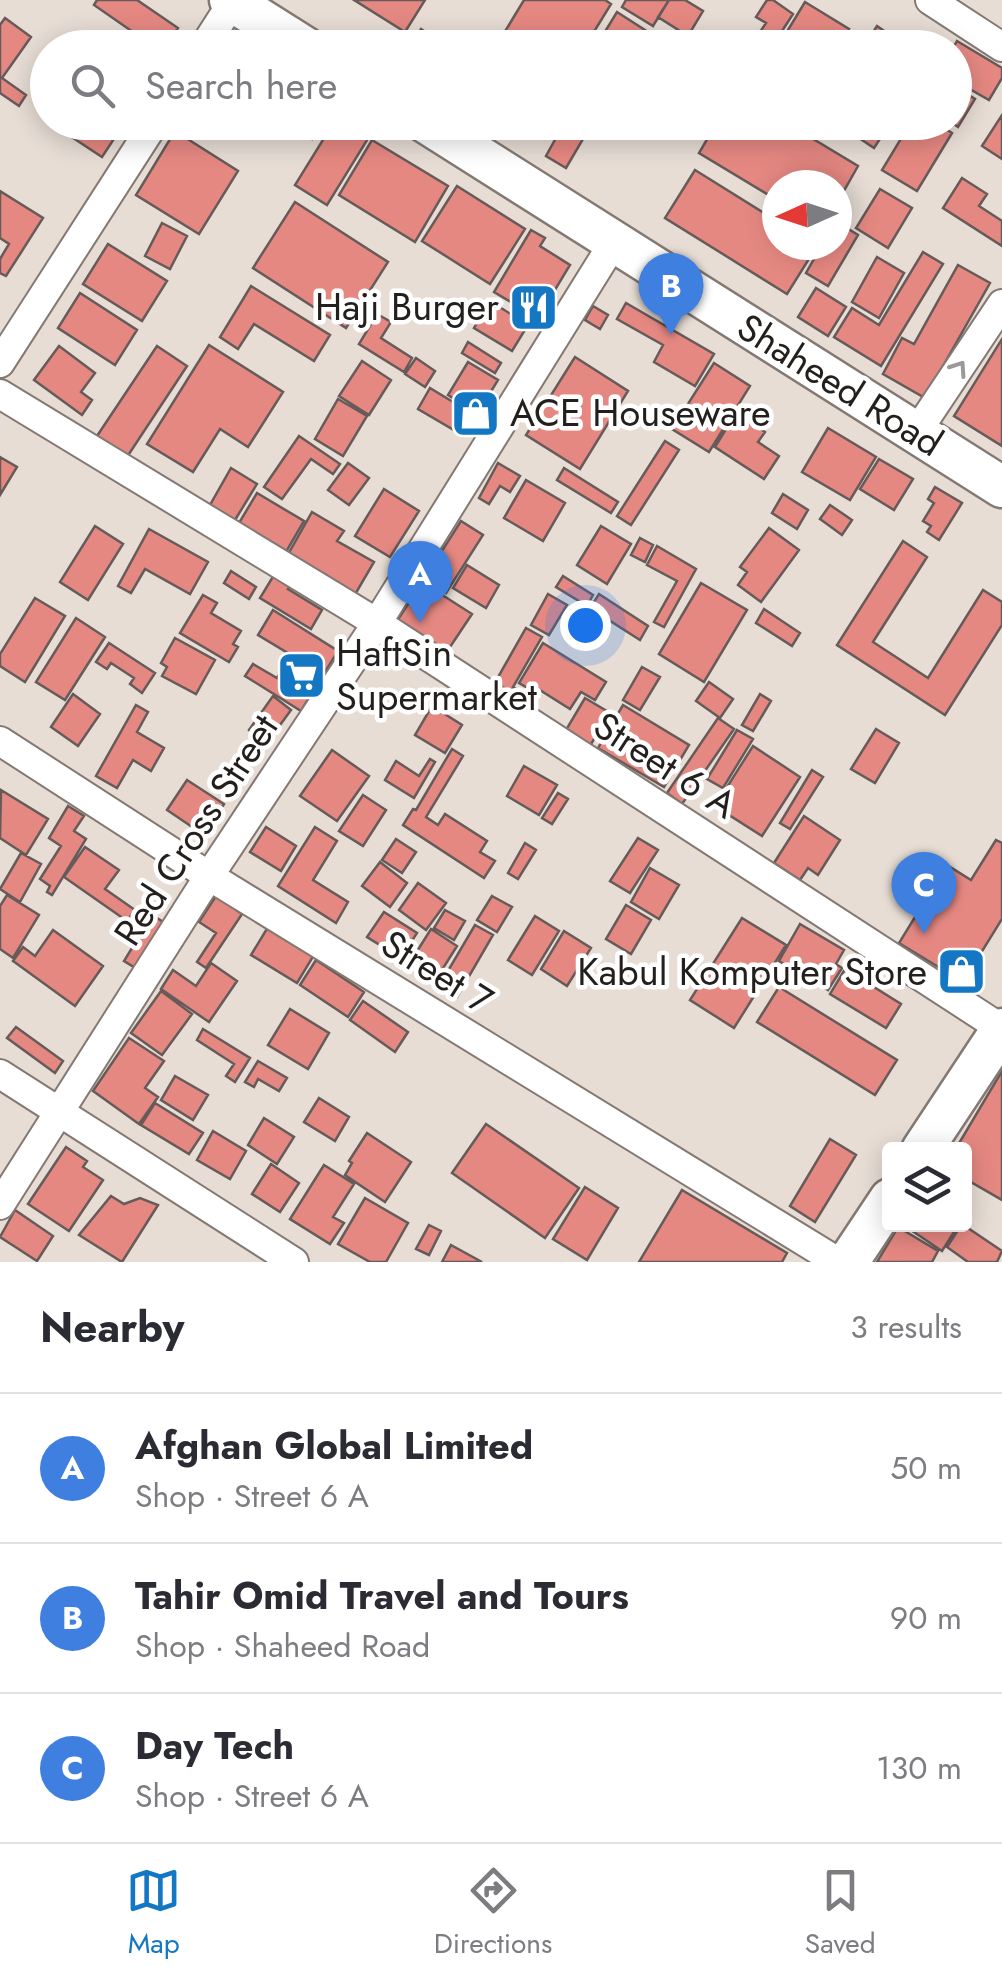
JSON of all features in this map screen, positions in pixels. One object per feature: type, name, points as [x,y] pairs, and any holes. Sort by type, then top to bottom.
[{"type":"main road","points":[[232,0],[278,30]]},
{"type":"main road","name":"Shaheed Road","points":[[452,140],[1002,487]]},
{"type":"main road","points":[[927,1142],[1002,1029]]},
{"type":"main road","points":[[848,1262],[882,1211]]},
{"type":"street","points":[[214,30],[232,0]]},
{"type":"street","points":[[930,0],[1002,47]]},
{"type":"street","points":[[0,363],[143,140]]},
{"type":"street","name":"Red Cross Street","points":[[0,1206],[377,623],[614,242]]},
{"type":"street","points":[[916,433],[1002,304]]},
{"type":"street","name":"Street 6 A","points":[[0,394],[377,623],[1002,1029]]},
{"type":"street","name":"Street 7","points":[[0,741],[210,876],[838,1262]]},
{"type":"street","points":[[0,1074],[294,1262]]},
{"type":"building","points":[[97,0],[137,0],[178,28],[130,30],[94,5]]},
{"type":"building","points":[[354,0],[425,0],[406,30]]},
{"type":"building","points":[[524,0],[605,0],[611,4],[595,30],[506,30]]},
{"type":"building","points":[[626,0],[669,0],[653,26],[622,7]]},
{"type":"building","points":[[669,0],[685,0],[703,11],[692,30],[679,30],[658,17]]},
{"type":"building","points":[[767,0],[793,14],[783,30],[761,30],[766,23],[756,17]]},
{"type":"building","points":[[805,2],[849,29],[848,30],[788,30]]},
{"type":"building","points":[[617,12],[645,30],[606,30]]},
{"type":"building","points":[[5,18],[30,36],[2,78],[26,95],[19,106],[0,93],[0,25]]},
{"type":"building","points":[[972,50],[1002,68],[1002,78],[989,100],[972,90]]},
{"type":"building","points":[[1002,115],[1002,159],[982,146]]},
{"type":"building","points":[[76,140],[113,140],[102,157]]},
{"type":"building","points":[[170,140],[189,140],[238,171],[199,234],[136,195]]},
{"type":"building","points":[[323,140],[367,140],[327,205],[295,185]]},
{"type":"building","points":[[372,140],[448,186],[415,242],[339,195]]},
{"type":"building","points":[[555,140],[582,140],[566,168],[546,156]]},
{"type":"building","points":[[707,140],[815,140],[858,166],[852,177],[852,170],[762,170],[762,191],[699,153]]},
{"type":"building","points":[[862,140],[879,140],[874,148]]},
{"type":"building","points":[[900,140],[948,140],[917,191],[882,170]]},
{"type":"building","points":[[695,170],[762,212],[762,260],[808,260],[787,294],[665,218]]},
{"type":"building","points":[[962,178],[987,194],[979,206],[1002,221],[1002,246],[943,208]]},
{"type":"building","points":[[457,186],[525,229],[490,284],[422,241]]},
{"type":"building","points":[[880,189],[912,208],[888,248],[856,228]]},
{"type":"building","points":[[0,191],[43,218],[6,276],[0,273],[0,259],[9,244],[0,238]]},
{"type":"building","points":[[295,202],[388,262],[346,328],[253,268]]},
{"type":"building","points":[[162,223],[187,236],[170,269],[145,256]]},
{"type":"building","points":[[531,230],[545,238],[540,246],[570,265],[538,318],[494,292]]},
{"type":"building","points":[[108,244],[167,281],[142,321],[83,284]]},
{"type":"building","points":[[923,252],[943,264],[881,366],[834,337],[852,308],[879,325]]},
{"type":"building","points":[[877,257],[904,273],[879,318],[852,302]]},
{"type":"building","points":[[813,260],[843,260],[828,286],[806,273]]},
{"type":"building","points":[[958,265],[990,283],[925,398],[883,374],[902,338],[914,344]]},
{"type":"building","points":[[251,286],[330,335],[314,361],[254,324],[238,349],[220,337]]},
{"type":"building","points":[[816,288],[846,307],[828,336],[798,317]]},
{"type":"building","points":[[80,293],[137,330],[115,365],[58,328]]},
{"type":"building","points":[[490,301],[528,325],[512,351],[474,328]]},
{"type":"building","points":[[626,303],[714,354],[695,386],[654,362],[663,345],[617,319]]},
{"type":"building","points":[[593,306],[608,315],[600,329],[585,320]]},
{"type":"building","points":[[377,314],[391,322],[381,338],[412,358],[404,372],[359,344]]},
{"type":"building","points":[[1002,339],[1002,446],[954,416]]},
{"type":"building","points":[[468,342],[501,363],[495,373],[462,353]]},
{"type":"building","points":[[209,345],[283,392],[248,447],[220,429],[193,472],[147,444]]},
{"type":"building","points":[[59,346],[95,373],[81,392],[92,400],[82,415],[34,380]]},
{"type":"building","points":[[157,346],[187,366],[127,457],[97,436]]},
{"type":"building","points":[[575,357],[628,391],[580,469],[526,435]]},
{"type":"building","points":[[416,358],[435,371],[425,387],[405,374]]},
{"type":"building","points":[[362,361],[391,380],[369,415],[339,396]]},
{"type":"building","points":[[468,362],[498,380],[478,413],[448,395]]},
{"type":"building","points":[[714,363],[750,386],[709,452],[672,429]]},
{"type":"building","points":[[430,388],[471,413],[459,433],[418,409]]},
{"type":"building","points":[[338,399],[367,416],[343,456],[315,439]]},
{"type":"building","points":[[736,413],[765,432],[758,442],[779,456],[764,479],[715,447]]},
{"type":"building","points":[[828,428],[876,457],[850,500],[802,472]]},
{"type":"building","points":[[299,436],[340,464],[333,474],[311,459],[282,499],[264,487]]},
{"type":"building","points":[[665,441],[679,450],[631,525],[617,516]]},
{"type":"building","points":[[0,457],[17,467],[0,495]]},
{"type":"building","points":[[879,459],[913,479],[894,510],[860,489]]},
{"type":"building","points":[[348,463],[369,478],[349,505],[328,490]]},
{"type":"building","points":[[498,463],[520,476],[510,492],[500,486],[489,504],[479,498]]},
{"type":"building","points":[[231,468],[257,484],[235,520],[210,505]]},
{"type":"building","points":[[564,468],[618,502],[611,513],[557,480]]},
{"type":"building","points":[[526,480],[565,503],[543,541],[504,518]]},
{"type":"building","points":[[935,487],[962,503],[939,540],[927,532],[931,526],[923,521],[934,503],[928,499]]},
{"type":"building","points":[[384,489],[419,511],[390,557],[355,536]]},
{"type":"building","points":[[257,493],[304,521],[286,552],[239,523]]},
{"type":"building","points":[[783,494],[808,510],[797,529],[772,513]]},
{"type":"building","points":[[830,505],[852,520],[842,535],[820,519]]},
{"type":"building","points":[[312,512],[344,531],[337,541],[374,562],[353,598],[286,558]]},
{"type":"building","points":[[461,521],[483,535],[446,593],[424,579]]},
{"type":"building","points":[[95,526],[123,544],[88,600],[60,582]]},
{"type":"building","points":[[601,526],[631,544],[607,584],[577,565]]},
{"type":"building","points":[[769,528],[799,550],[761,602],[738,585],[747,572],[740,567]]},
{"type":"building","points":[[149,529],[208,562],[190,594],[145,569],[131,593],[118,586]]},
{"type":"building","points":[[640,538],[653,545],[645,562],[631,555]]},
{"type":"building","points":[[903,541],[927,557],[873,642],[928,678],[983,590],[1002,602],[1002,625],[945,715],[837,645]]},
{"type":"building","points":[[657,546],[696,569],[664,627],[654,622],[677,581],[647,565]]},
{"type":"building","points":[[467,565],[499,585],[486,608],[453,588]]},
{"type":"building","points":[[277,570],[294,580],[288,589],[322,610],[311,629],[260,598]]},
{"type":"building","points":[[231,571],[256,587],[249,599],[224,583]]},
{"type":"building","points":[[563,576],[593,595],[587,606],[556,587]]},
{"type":"building","points":[[422,582],[472,614],[446,653],[397,621]]},
{"type":"building","points":[[701,583],[747,610],[704,682],[659,654]]},
{"type":"building","points":[[548,594],[567,605],[549,635],[531,625]]},
{"type":"building","points":[[599,594],[648,626],[640,640],[590,608]]},
{"type":"building","points":[[203,595],[217,603],[211,613],[241,631],[229,662],[180,633]]},
{"type":"building","points":[[35,598],[65,616],[25,682],[0,666],[0,654]]},
{"type":"building","points":[[764,609],[800,633],[792,646],[756,623]]},
{"type":"building","points":[[273,610],[338,651],[301,711],[245,676],[253,664],[277,678],[291,655],[258,635]]},
{"type":"building","points":[[76,618],[105,637],[65,700],[36,682]]},
{"type":"building","points":[[526,628],[542,637],[513,687],[524,694],[520,701],[493,686]]},
{"type":"building","points":[[175,638],[215,660],[196,694],[162,676],[167,667],[161,663]]},
{"type":"building","points":[[109,643],[155,673],[142,693],[130,684],[134,678],[111,663],[107,669],[96,662]]},
{"type":"building","points":[[543,643],[606,682],[595,700],[581,692],[570,709],[535,687],[533,691],[519,683]]},
{"type":"building","points":[[642,667],[660,677],[640,710],[623,700]]},
{"type":"building","points":[[709,682],[733,699],[720,718],[696,701]]},
{"type":"building","points":[[73,694],[100,714],[78,746],[51,727]]},
{"type":"building","points":[[760,694],[771,701],[753,731],[742,725]]},
{"type":"building","points":[[273,696],[291,710],[267,743],[249,730]]},
{"type":"building","points":[[585,698],[610,713],[588,749],[563,735]]},
{"type":"building","points":[[136,705],[148,712],[137,732],[164,748],[151,771],[133,760],[117,788],[96,776]]},
{"type":"building","points":[[623,705],[689,745],[664,787],[598,748]]},
{"type":"building","points":[[432,706],[462,725],[445,753],[415,735]]},
{"type":"building","points":[[718,718],[734,729],[682,804],[667,793]]},
{"type":"building","points":[[876,729],[899,743],[875,783],[851,769]]},
{"type":"building","points":[[737,730],[753,739],[723,788],[707,779]]},
{"type":"building","points":[[753,746],[800,777],[762,836],[715,806]]},
{"type":"building","points":[[452,749],[463,756],[426,817],[438,825],[445,814],[487,841],[480,852],[495,861],[484,878],[403,825]]},
{"type":"building","points":[[332,750],[369,776],[337,821],[300,796]]},
{"type":"building","points":[[430,759],[435,762],[414,798],[385,780],[396,761],[419,776]]},
{"type":"building","points":[[524,766],[557,785],[539,815],[507,796]]},
{"type":"building","points":[[812,770],[823,777],[790,829],[780,823]]},
{"type":"building","points":[[187,780],[224,804],[204,835],[167,810]]},
{"type":"building","points":[[1,790],[48,819],[26,855],[0,838]]},
{"type":"building","points":[[558,793],[568,799],[552,824],[542,818]]},
{"type":"building","points":[[363,795],[386,810],[363,846],[339,831]]},
{"type":"building","points":[[68,806],[84,816],[74,831],[86,839],[52,895],[47,892],[50,886],[40,879],[61,846],[49,838]]},
{"type":"building","points":[[804,816],[840,840],[818,875],[808,868],[800,880],[774,863]]},
{"type":"building","points":[[266,827],[296,846],[281,871],[250,852]]},
{"type":"building","points":[[315,827],[337,841],[313,880],[348,902],[336,923],[278,886]]},
{"type":"building","points":[[638,838],[658,850],[630,893],[610,881]]},
{"type":"building","points":[[396,839],[416,852],[402,873],[382,860]]},
{"type":"building","points":[[996,840],[1002,843],[1002,919],[963,982],[899,943],[947,865],[971,880]]},
{"type":"building","points":[[525,843],[536,850],[518,879],[508,873]]},
{"type":"building","points":[[85,847],[119,870],[105,889],[135,910],[127,921],[64,877]]},
{"type":"building","points":[[21,853],[41,864],[20,902],[0,889]]},
{"type":"building","points":[[380,862],[407,883],[390,907],[362,886]]},
{"type":"building","points":[[650,868],[679,885],[659,919],[631,902]]},
{"type":"building","points":[[418,883],[446,903],[426,930],[399,910]]},
{"type":"building","points":[[7,895],[39,915],[13,958],[0,949],[0,906]]},
{"type":"building","points":[[216,896],[242,914],[206,968],[197,962],[216,933],[199,922]]},
{"type":"building","points":[[492,896],[512,907],[497,932],[477,920]]},
{"type":"building","points":[[626,905],[651,920],[631,954],[606,939]]},
{"type":"building","points":[[445,910],[465,921],[454,940],[434,928]]},
{"type":"building","points":[[384,912],[417,933],[401,958],[367,937]]},
{"type":"building","points":[[152,915],[165,923],[137,969],[124,961]]},
{"type":"building","points":[[535,916],[559,931],[532,975],[508,960]]},
{"type":"building","points":[[742,918],[786,945],[734,1028],[690,1000]]},
{"type":"building","points":[[800,924],[844,950],[836,964],[842,968],[828,990],[779,961]]},
{"type":"building","points":[[475,925],[493,935],[457,997],[439,986]]},
{"type":"building","points":[[268,927],[314,955],[297,983],[251,955]]},
{"type":"building","points":[[431,929],[457,946],[435,981],[409,964]]},
{"type":"building","points":[[53,930],[103,966],[75,1006],[13,961],[23,947],[35,956]]},
{"type":"building","points":[[564,931],[591,948],[567,986],[541,969]]},
{"type":"building","points":[[316,960],[364,992],[348,1017],[300,985]]},
{"type":"building","points":[[211,963],[237,981],[209,1022],[161,989],[173,970],[196,986]]},
{"type":"building","points":[[845,969],[901,1004],[886,1028],[830,994]]},
{"type":"building","points":[[779,987],[897,1060],[875,1095],[757,1022]]},
{"type":"building","points":[[161,991],[192,1014],[162,1055],[131,1033]]},
{"type":"building","points":[[363,1001],[408,1032],[395,1052],[350,1020]]},
{"type":"building","points":[[290,1009],[329,1033],[308,1069],[268,1045]]},
{"type":"building","points":[[16,1027],[63,1061],[55,1073],[7,1038]]},
{"type":"building","points":[[203,1029],[250,1058],[235,1082],[226,1076],[234,1064],[197,1040]]},
{"type":"building","points":[[129,1038],[164,1061],[145,1088],[158,1097],[139,1124],[93,1091]]},
{"type":"building","points":[[258,1061],[287,1078],[279,1091],[258,1079],[254,1087],[245,1082]]},
{"type":"building","points":[[1002,1071],[1002,1200],[972,1183],[972,1142],[960,1142]]},
{"type":"building","points":[[175,1076],[208,1095],[193,1120],[161,1100]]},
{"type":"building","points":[[319,1098],[349,1117],[335,1141],[304,1122]]},
{"type":"building","points":[[155,1103],[203,1133],[189,1154],[141,1125]]},
{"type":"building","points":[[264,1118],[294,1137],[277,1164],[248,1145]]},
{"type":"building","points":[[486,1124],[579,1188],[545,1238],[452,1173]]},
{"type":"building","points":[[213,1131],[246,1151],[230,1179],[197,1160]]},
{"type":"building","points":[[367,1133],[411,1162],[385,1202],[345,1175]]},
{"type":"building","points":[[830,1139],[856,1155],[815,1222],[790,1206]]},
{"type":"building","points":[[66,1147],[87,1161],[83,1167],[103,1180],[69,1231],[28,1204]]},
{"type":"building","points":[[271,1164],[299,1183],[280,1212],[252,1194]]},
{"type":"building","points":[[324,1165],[354,1184],[333,1217],[344,1223],[330,1244],[290,1219]]},
{"type":"building","points":[[585,1187],[618,1208],[587,1260],[553,1239]]},
{"type":"building","points":[[682,1190],[787,1253],[782,1262],[639,1262]]},
{"type":"building","points":[[111,1196],[124,1204],[140,1198],[158,1205],[122,1262],[79,1235]]},
{"type":"building","points":[[365,1198],[408,1223],[386,1262],[370,1262],[338,1244]]},
{"type":"building","points":[[15,1210],[53,1236],[37,1261],[0,1237]]},
{"type":"building","points":[[429,1225],[441,1231],[429,1255],[416,1249]]},
{"type":"building","points":[[972,1231],[1002,1251],[997,1262],[968,1262],[947,1247],[957,1232]]},
{"type":"building","points":[[895,1232],[906,1232],[938,1251],[932,1262],[877,1262]]},
{"type":"building","points":[[914,1232],[954,1232],[942,1251]]},
{"type":"building","points":[[451,1245],[482,1262],[442,1262]]},
{"type":"place","name":"Haji Burger","points":[[534,307]]},
{"type":"place","name":"Tahir Omid Travel and Tours","points":[[671,335]]},
{"type":"place","name":"ACE Houseware","points":[[475,413]]},
{"type":"place","name":"Afghan Global Limited","points":[[420,623]]},
{"type":"place","name":"HaftSin Supermarket","points":[[301,675]]},
{"type":"place","name":"Day Tech","points":[[924,934]]},
{"type":"place","name":"Kabul Komputer Store","points":[[962,972]]}]
